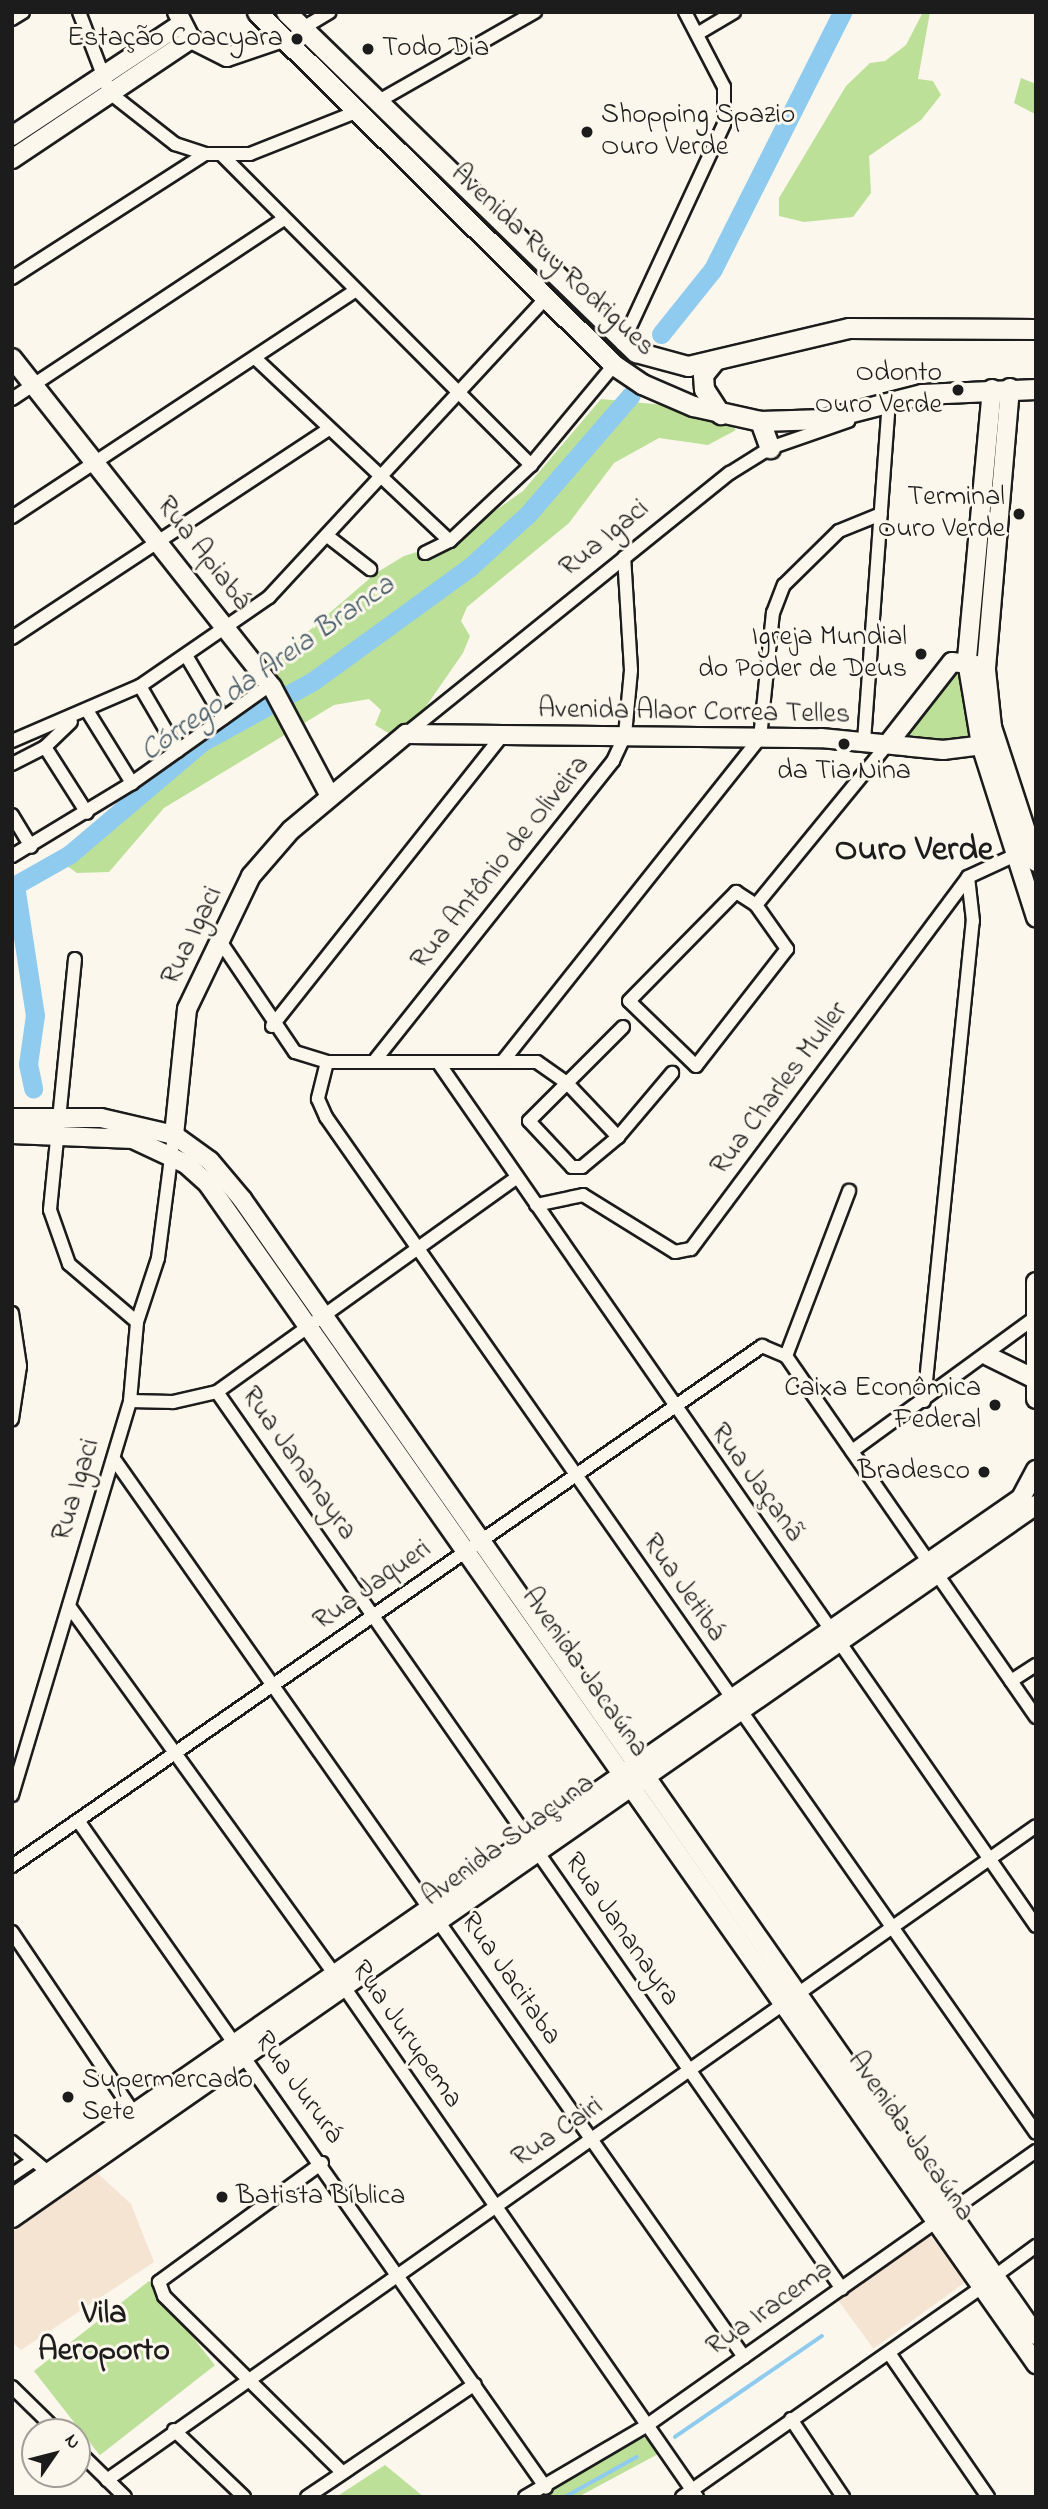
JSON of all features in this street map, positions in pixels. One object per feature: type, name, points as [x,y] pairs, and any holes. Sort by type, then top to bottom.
[{"type":"main road","name":"Avenida Ruy Rodrigues","points":[[257,12],[614,365],[679,401],[720,414],[760,421],[824,419],[888,405],[1001,389],[1036,388]]},
{"type":"main road","name":"Avenida Ruy Rodrigues","points":[[286,12],[622,345],[688,366],[849,328],[1036,329]]},
{"type":"main road","points":[[356,112],[377,102]]},
{"type":"main road","points":[[614,365],[622,345]]},
{"type":"main road","points":[[715,360],[704,375],[704,389],[720,414]]},
{"type":"main road","points":[[760,421],[770,448]]},
{"type":"street","points":[[12,19],[23,12]]},
{"type":"street","points":[[79,12],[100,78],[110,93],[136,120],[179,146],[222,155],[278,148],[356,112]]},
{"type":"street","points":[[303,28],[330,12]]},
{"type":"street","points":[[377,102],[535,12]]},
{"type":"street","points":[[622,345],[724,124],[724,87],[685,12]]},
{"type":"street","points":[[697,34],[734,12]]},
{"type":"street","points":[[12,136],[183,25]]},
{"type":"street","points":[[183,25],[227,57],[283,37]]},
{"type":"street","points":[[12,159],[110,93],[183,25]]},
{"type":"street","points":[[175,171],[179,146]]},
{"type":"street","points":[[12,278],[205,153]]},
{"type":"street","points":[[222,155],[531,465]]},
{"type":"street","points":[[12,399],[284,219]]},
{"type":"street","points":[[12,517],[355,291]]},
{"type":"street","points":[[12,741],[71,721],[139,687],[229,630],[330,538],[547,298]]},
{"type":"street","name":"Rua Apiabá","points":[[12,358],[271,686],[330,796]]},
{"type":"street","points":[[255,358],[450,541]]},
{"type":"street","points":[[425,553],[450,541],[531,465],[614,365]]},
{"type":"street","points":[[1001,389],[992,561],[967,661],[981,745],[1030,853]]},
{"type":"street","points":[[1001,389],[985,584],[986,670],[992,727],[1030,853],[1036,917]]},
{"type":"street","points":[[864,741],[888,405]]},
{"type":"street","name":"Rua Igaci","points":[[12,1795],[130,1401],[137,1322],[158,1258],[172,1156],[187,1009],[219,941],[267,854],[330,796],[624,557],[770,448],[888,405]]},
{"type":"street","points":[[12,638],[329,429]]},
{"type":"street","points":[[503,1061],[760,738],[772,613],[785,585],[839,531],[881,514]]},
{"type":"street","points":[[330,538],[370,569]]},
{"type":"street","name":"Rua Antônio de Oliveira","points":[[376,1059],[599,781],[625,735],[631,652],[624,557]]},
{"type":"street","points":[[187,657],[223,718]]},
{"type":"street","points":[[756,905],[946,668],[967,661],[986,670]]},
{"type":"street","points":[[12,856],[87,813],[271,686]]},
{"type":"street","points":[[139,687],[178,751]]},
{"type":"street","points":[[88,712],[132,783]]},
{"type":"street","points":[[12,764],[45,747],[71,721]]},
{"type":"street","points":[[981,745],[992,727]]},
{"type":"street","name":"Avenida Alaor Correa Telles","points":[[405,734],[501,737],[625,735],[890,741],[943,751],[981,745]]},
{"type":"street","points":[[272,1026],[501,737]]},
{"type":"street","points":[[45,747],[87,813]]},
{"type":"street","points":[[12,815],[31,847]]},
{"type":"street","name":"Rua Charles Muller","points":[[536,1205],[583,1195],[675,1252],[691,1249],[968,877],[1030,853]]},
{"type":"street","points":[[924,1401],[973,921],[968,877]]},
{"type":"street","points":[[734,894],[756,905],[787,949],[703,1062],[692,1065],[629,1001],[734,894]]},
{"type":"street","points":[[219,941],[272,1026],[295,1052],[327,1062],[376,1059],[440,1065],[503,1061],[545,1065],[566,1082],[618,1137]]},
{"type":"street","points":[[75,960],[54,1124],[50,1210],[60,1249],[80,1277],[137,1322]]},
{"type":"street","points":[[623,1027],[531,1118],[531,1128],[575,1168],[618,1137],[672,1073]]},
{"type":"street","name":"Rua Jetibá","points":[[327,1062],[318,1091],[326,1117],[735,1706],[1036,2133]]},
{"type":"street","name":"Rua Jaçanã","points":[[440,1065],[671,1406],[834,1634],[1036,1926]]},
{"type":"street","name":"Avenida Jacaúna","points":[[12,1118],[133,1139],[172,1156],[208,1184],[315,1320],[474,1545],[989,2282],[1036,2364]]},
{"type":"street","name":"Avenida Jacaúna","points":[[12,1134],[54,1124],[101,1118],[174,1135],[210,1161],[242,1199],[315,1320]]},
{"type":"street","points":[[130,1401],[173,1402],[218,1392],[516,1178]]},
{"type":"street","points":[[849,1191],[786,1356],[1036,1717]]},
{"type":"street","points":[[1036,1282],[1036,1399]]},
{"type":"street","points":[[12,1313],[15,1341],[12,1419]]},
{"type":"street","points":[[852,1451],[988,1356],[1035,1318]]},
{"type":"street","name":"Rua Jaqueri","points":[[12,1866],[176,1756],[671,1406],[762,1346],[786,1356]]},
{"type":"street","points":[[988,1356],[1035,1379]]},
{"type":"street","name":"Rua Jananayra","points":[[218,1392],[842,2289]]},
{"type":"street","name":"Rua Jacitaba","points":[[114,1459],[744,2357]]},
{"type":"street","points":[[1028,1502],[1036,1470]]},
{"type":"street","name":"Avenida Suaçuna","points":[[12,2198],[138,2120],[241,2050],[339,1981],[430,1908],[532,1847],[834,1634],[1028,1502]]},
{"type":"street","name":"Rua Jurupema","points":[[69,1606],[339,1981],[690,2494]]},
{"type":"street","points":[[1011,1681],[1036,1665]]},
{"type":"street","name":"Rua Jururá","points":[[79,1822],[322,2162],[546,2488]]},
{"type":"street","name":"Rua Cairi","points":[[107,2480],[174,2430],[593,2140],[1036,1826]]},
{"type":"street","name":"Avenida Suaçuna","points":[[339,1981],[441,1923],[532,1847]]},
{"type":"street","points":[[12,1932],[138,2120]]},
{"type":"street","name":"Avenida Suaçuna","points":[[12,2218],[138,2120]]},
{"type":"street","points":[[12,2142],[50,2174]]},
{"type":"street","name":"Rua Iracema","points":[[525,2497],[546,2488],[646,2426],[1036,2151]]},
{"type":"street","points":[[12,2175],[33,2161]]},
{"type":"street","points":[[322,2162],[159,2282],[164,2296],[342,2472]]},
{"type":"street","points":[[690,2494],[791,2419],[889,2353],[1036,2246]]},
{"type":"street","name":"Avenida Jacaúna","points":[[989,2282],[1036,2335]]},
{"type":"street","points":[[889,2353],[988,2497]]},
{"type":"street","points":[[307,2497],[475,2384]]},
{"type":"street","points":[[12,2387],[44,2418]]},
{"type":"street","points":[[791,2419],[843,2497]]},
{"type":"street","points":[[174,2430],[244,2497]]},
{"type":"street","points":[[91,2464],[125,2497]]},
{"type":"shaded area","points":[[94,2170],[131,2204],[154,2262],[21,2350],[12,2342],[12,2229]]},
{"type":"shaded area","points":[[929,2233],[965,2282],[873,2349],[838,2299]]},
{"type":"green space","points":[[923,12],[930,12],[918,79],[933,81],[941,95],[921,120],[869,156],[871,193],[853,217],[804,222],[779,216],[779,198],[846,86],[870,63],[885,61],[906,45]]},
{"type":"green space","points":[[1021,78],[1036,84],[1035,114],[1014,103]]},
{"type":"green space","points":[[601,399],[674,406],[725,419],[736,430],[708,445],[659,438],[614,463],[569,523],[467,607],[461,621],[470,636],[463,653],[402,741],[375,725],[381,710],[369,699],[334,705],[164,808],[109,872],[77,873],[63,863],[147,783],[246,709],[283,653],[376,573],[404,556],[452,541],[523,491]]},
{"type":"green space","points":[[952,674],[961,675],[976,741],[943,746],[900,735]]},
{"type":"green space","points":[[149,2281],[215,2365],[100,2455],[91,2444],[91,2418],[71,2418],[34,2371]]},
{"type":"green space","points":[[643,2436],[660,2453],[578,2497],[531,2497]]},
{"type":"green space","points":[[385,2465],[424,2497],[336,2497]]},
{"type":"waterway","name":"Córrego da Areia Branca","points":[[661,334],[713,269],[842,12]]},
{"type":"waterway","name":"Córrego da Areia Branca","points":[[12,887],[70,854],[202,742],[313,681],[470,567],[528,514],[631,395]]},
{"type":"waterway","points":[[15,885],[35,1015],[28,1064],[33,1088]]},
{"type":"waterway","points":[[675,2437],[822,2336]]},
{"type":"waterway","points":[[565,2497],[637,2457]]},
{"type":"place","name":"Estação Coacyara","points":[[297,39]]},
{"type":"place","name":"Todo Dia","points":[[368,49]]},
{"type":"place","name":"Shopping Spazio Ouro Verde","points":[[587,132]]},
{"type":"place","name":"Odonto Ouro Verde","points":[[958,390]]},
{"type":"place","name":"Terminal Ouro Verde","points":[[1019,514]]},
{"type":"place","name":"Igreja Mundial do Poder de Deus","points":[[921,654]]},
{"type":"place","name":"da Tia Nina","points":[[844,744]]},
{"type":"place","name":"Caixa Econômica Federal","points":[[995,1405]]},
{"type":"place","name":"Bradesco","points":[[984,1472]]},
{"type":"place","name":"Supermercado Sete","points":[[68,2097]]},
{"type":"place","name":"Batista Bíblica","points":[[222,2197]]},
{"type":"district","name":"Ouro Verde","points":[[914,851]]},
{"type":"district","name":"Vila Aeroporto","points":[[104,2334]]}]
